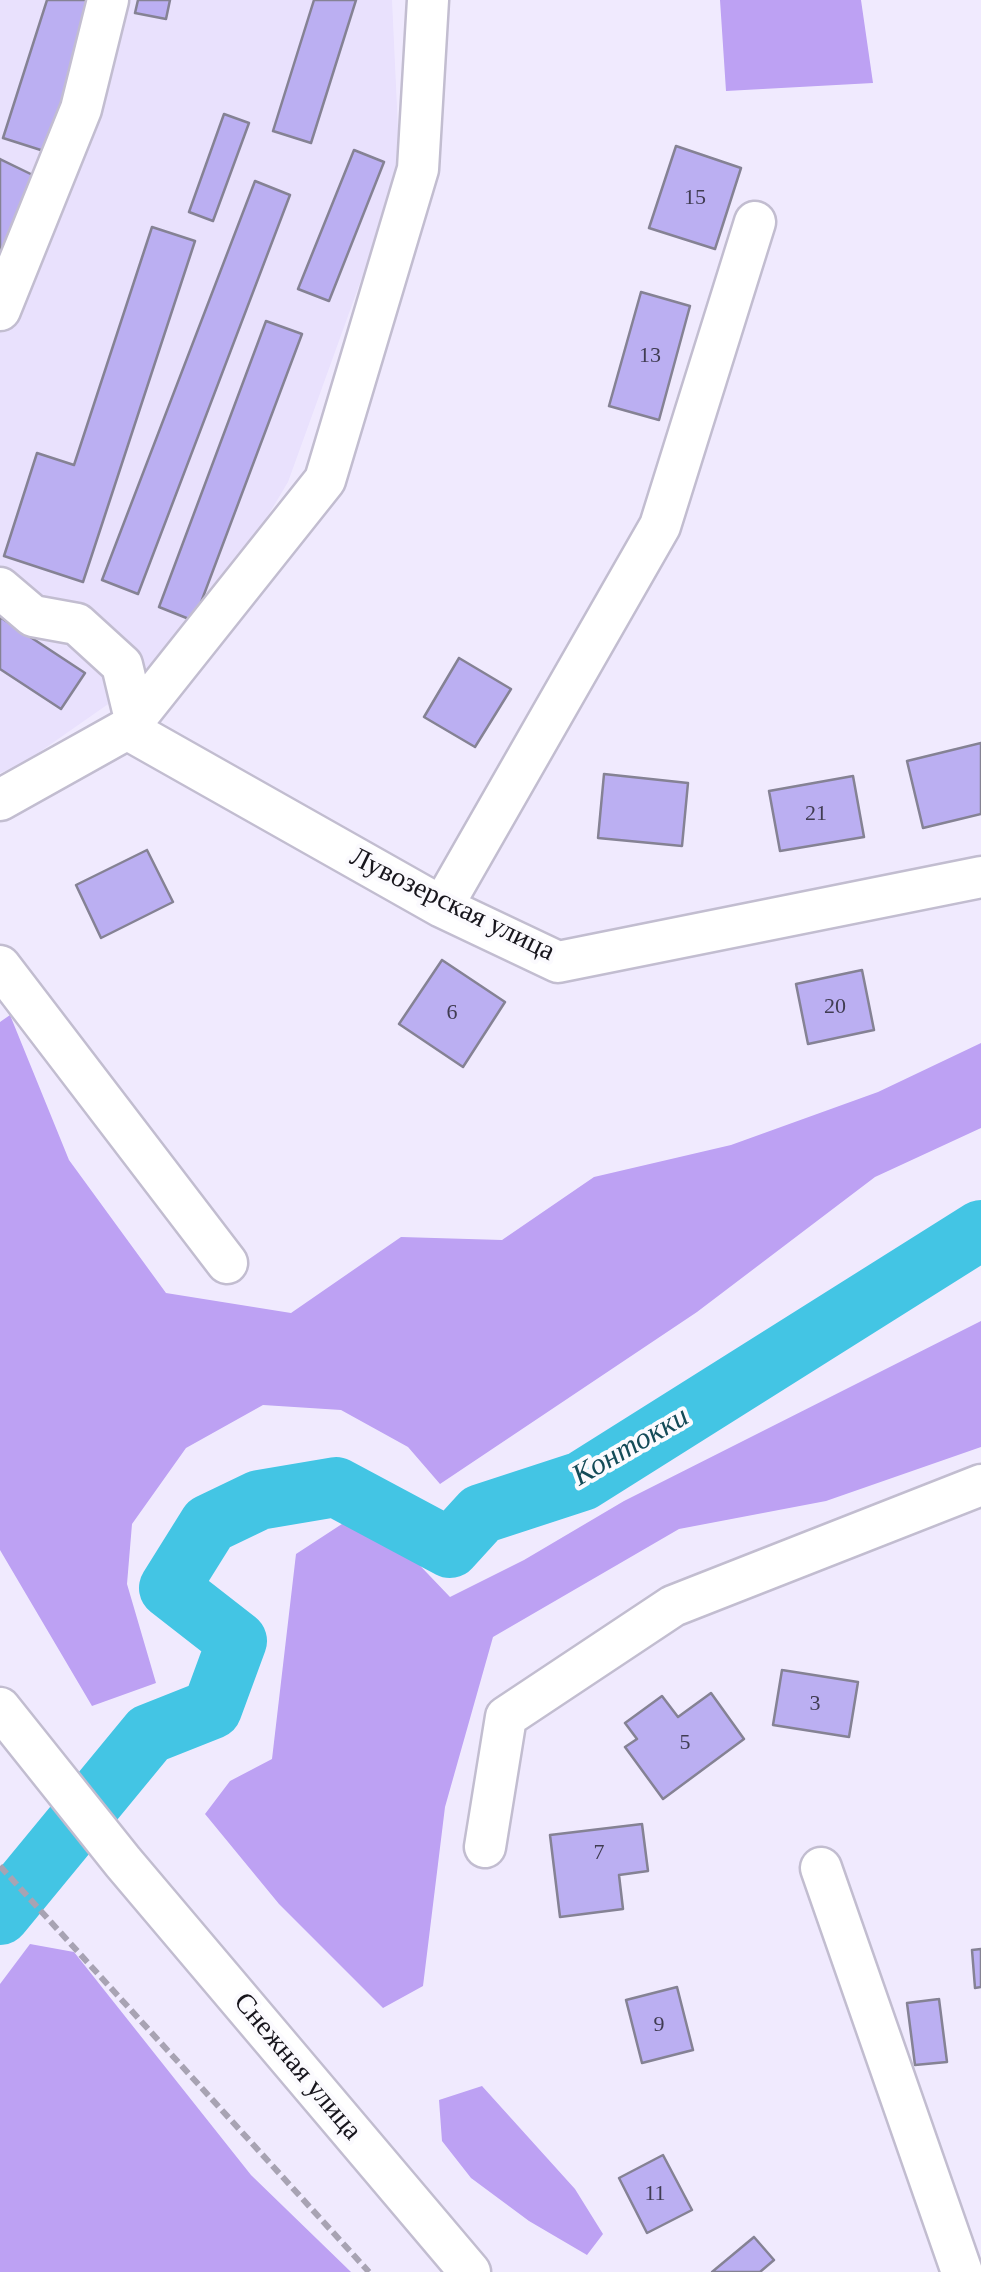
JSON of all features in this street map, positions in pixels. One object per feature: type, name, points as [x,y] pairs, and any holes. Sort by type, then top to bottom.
[{"type":"street","points":[[0,310],[82,109],[108,0]]},
{"type":"street","points":[[0,800],[131,724],[325,480],[418,169],[428,0]]},
{"type":"street","points":[[442,907],[660,526],[755,222]]},
{"type":"street","points":[[0,588],[33,616],[77,624],[122,664],[131,724]]},
{"type":"street","name":"Лувозерская улица","points":[[131,724],[442,907],[558,962],[981,877]]},
{"type":"street","points":[[0,966],[227,1263]]},
{"type":"street","points":[[486,1847],[506,1717],[673,1606],[981,1485]]},
{"type":"street","name":"Снежная улица","points":[[0,1708],[123,1862],[470,2272]]},
{"type":"street","points":[[822,1868],[962,2272]]},
{"type":"path","points":[[0,1866],[369,2272]]},
{"type":"shaded area","points":[[0,0],[392,0],[400,172],[288,482],[207,618],[124,693],[21,765],[0,773]]},
{"type":"shaded area","points":[[720,0],[861,0],[873,83],[726,91]]},
{"type":"shaded area","points":[[10,1015],[69,1160],[166,1293],[291,1313],[401,1237],[502,1240],[594,1177],[731,1145],[878,1092],[981,1043],[981,1128],[875,1177],[697,1312],[440,1484],[408,1447],[341,1410],[263,1405],[186,1448],[132,1524],[127,1584],[156,1683],[92,1706],[0,1550],[0,1022]]},
{"type":"shaded area","points":[[981,1321],[981,1447],[826,1501],[679,1529],[493,1637],[445,1807],[423,1986],[383,2008],[279,1904],[205,1814],[230,1781],[272,1759],[296,1554],[345,1522],[407,1552],[450,1597],[524,1560],[624,1501]]},
{"type":"shaded area","points":[[30,1944],[74,1952],[251,2175],[351,2272],[0,2272],[0,1984]]},
{"type":"shaded area","points":[[482,2086],[575,2189],[603,2234],[587,2255],[529,2221],[471,2178],[442,2141],[439,2100]]},
{"type":"building","points":[[47,0],[95,0],[47,152],[3,138]]},
{"type":"building","points":[[138,0],[170,0],[166,19],[135,13]]},
{"type":"building","points":[[314,0],[356,0],[311,143],[273,131]]},
{"type":"building","points":[[224,114],[249,123],[213,221],[189,212]]},
{"type":"building","points":[[676,146],[741,168],[715,249],[649,228]]},
{"type":"building","points":[[354,150],[384,162],[329,301],[298,289]]},
{"type":"building","points":[[0,159],[41,179],[0,262]]},
{"type":"building","points":[[255,181],[290,195],[138,594],[102,580]]},
{"type":"building","points":[[152,227],[195,241],[83,582],[4,556],[37,453],[74,465]]},
{"type":"building","points":[[641,292],[690,306],[659,420],[609,406]]},
{"type":"building","points":[[266,321],[302,334],[194,621],[159,607]]},
{"type":"building","points":[[0,617],[85,673],[61,709],[0,669]]},
{"type":"building","points":[[459,658],[511,689],[475,747],[424,717]]},
{"type":"building","points":[[981,743],[981,814],[923,828],[907,761]]},
{"type":"building","points":[[604,774],[688,783],[682,846],[598,838]]},
{"type":"building","points":[[853,776],[864,837],[780,851],[769,791]]},
{"type":"building","points":[[147,850],[173,902],[101,938],[76,885]]},
{"type":"building","points":[[442,960],[505,1002],[463,1067],[399,1024]]},
{"type":"building","points":[[862,970],[874,1030],[808,1044],[796,984]]},
{"type":"building","points":[[782,1670],[858,1682],[849,1737],[773,1725]]},
{"type":"building","points":[[711,1693],[744,1739],[663,1799],[625,1747],[637,1739],[625,1723],[662,1696],[678,1717]]},
{"type":"building","points":[[642,1824],[648,1871],[619,1875],[623,1909],[560,1917],[550,1835]]},
{"type":"building","points":[[981,1949],[981,1987],[975,1988],[972,1950]]},
{"type":"building","points":[[677,1987],[693,2050],[642,2063],[626,2000]]},
{"type":"building","points":[[939,1999],[947,2062],[915,2065],[907,2003]]},
{"type":"building","points":[[663,2155],[692,2210],[647,2233],[619,2178]]},
{"type":"building","points":[[754,2237],[774,2260],[760,2272],[712,2272]]},
{"type":"waterway","name":"Контокки","points":[[0,1915],[149,1734],[212,1709],[237,1641],[169,1588],[209,1524],[259,1500],[336,1487],[450,1548],[481,1514],[582,1481],[981,1230]]}]
